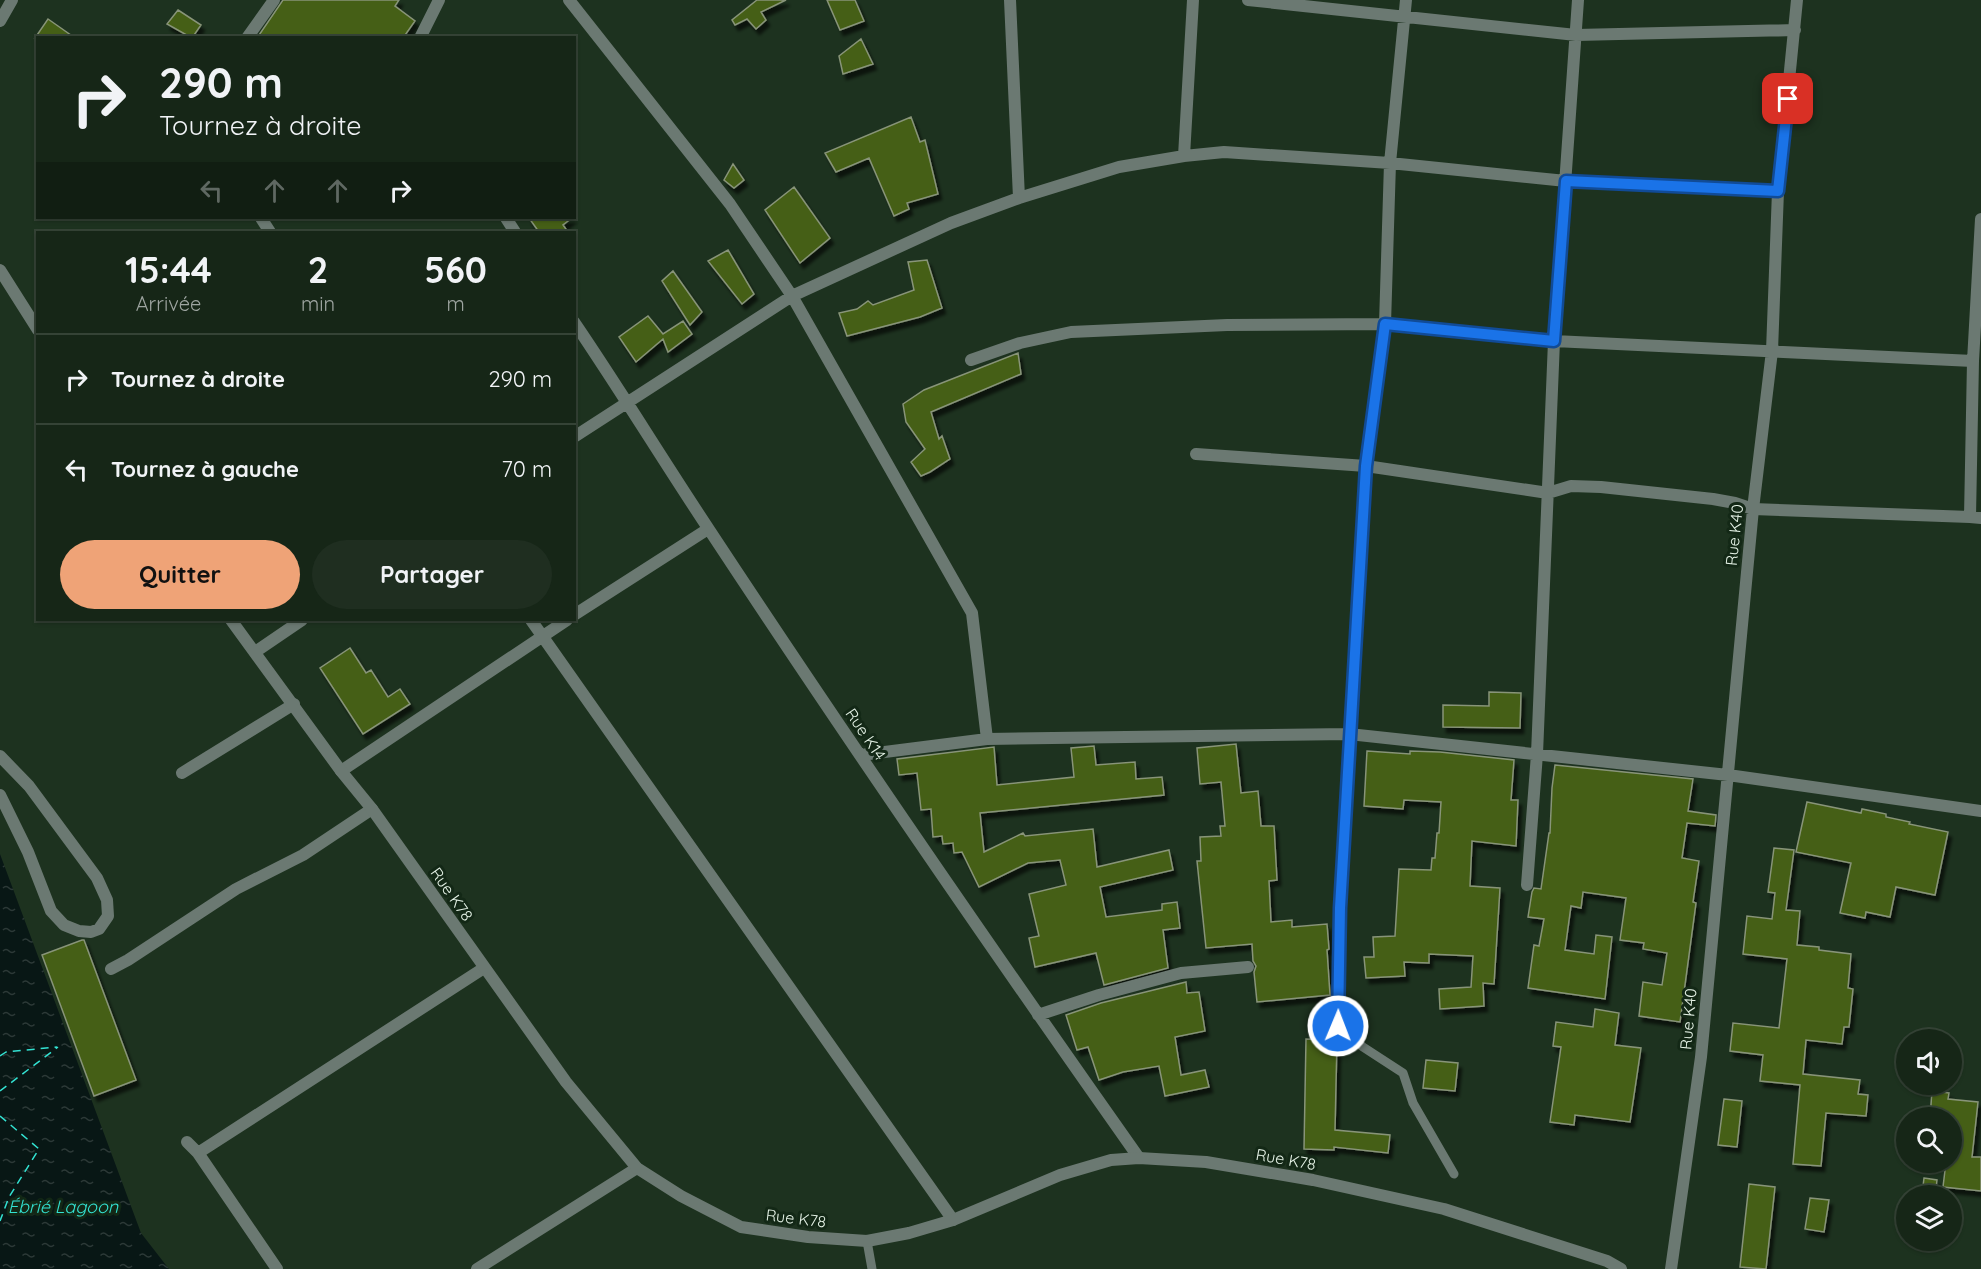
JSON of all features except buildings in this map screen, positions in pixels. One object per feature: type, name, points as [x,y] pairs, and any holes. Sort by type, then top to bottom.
[{"type":"street","points":[[0,21],[12,0]]},
{"type":"street","points":[[248,36],[274,0]]},
{"type":"street","points":[[421,36],[439,0]]},
{"type":"street","points":[[569,0],[730,204],[792,296],[972,613],[987,739]]},
{"type":"street","points":[[1010,0],[1019,198]]},
{"type":"street","points":[[1184,156],[1193,0]]},
{"type":"street","points":[[1248,0],[1576,35],[1795,30]]},
{"type":"street","points":[[1338,1026],[1339,930],[1366,466],[1385,324],[1390,163],[1406,0]]},
{"type":"street","points":[[1527,885],[1537,754],[1554,341],[1578,0]]},
{"type":"street","name":"Rue K40","points":[[1671,1269],[1701,1057],[1753,509],[1772,351],[1778,191],[1797,0]]},
{"type":"street","points":[[576,436],[792,296],[951,223],[1019,198],[1119,167],[1224,152],[1390,163],[1566,181],[1778,191]]},
{"type":"street","points":[[1196,454],[1366,466],[1548,493],[1571,486],[1601,487],[1713,499],[1753,509],[1976,518],[1973,361],[1981,219]]},
{"type":"street","points":[[0,270],[36,327]]},
{"type":"street","points":[[972,360],[1020,343],[1071,333],[1227,325],[1385,324],[1554,341],[1700,350],[1772,351],[1973,361]]},
{"type":"street","name":"Rue K14","points":[[576,325],[628,402],[708,529],[987,943],[1139,1158]]},
{"type":"street","points":[[576,614],[708,529]]},
{"type":"street","name":"Rue K78","points":[[232,621],[341,771],[372,809],[566,1082],[636,1168],[681,1196],[741,1227],[808,1237],[867,1241],[909,1233],[953,1220],[1060,1175],[1111,1160],[1139,1158],[1206,1162],[1313,1180],[1444,1209],[1607,1261],[1622,1269]]},
{"type":"street","points":[[255,652],[301,621]]},
{"type":"street","points":[[532,621],[953,1220]]},
{"type":"street","points":[[341,771],[565,621]]},
{"type":"street","points":[[182,773],[294,704]]},
{"type":"street","points":[[861,755],[987,739],[1349,734],[1728,775],[1981,811]]},
{"type":"street","points":[[0,756],[29,786],[97,878],[107,900],[108,916],[99,930],[79,931],[64,925],[51,911],[28,852],[0,795]]},
{"type":"street","points":[[111,969],[237,889],[303,855],[372,809]]},
{"type":"street","points":[[198,1152],[484,968]]},
{"type":"street","points":[[1038,1015],[1181,973],[1248,968]]},
{"type":"street","points":[[188,1142],[198,1152],[277,1269]]},
{"type":"street","points":[[477,1269],[636,1168]]},
{"type":"lane","points":[[1338,1026],[1363,1047],[1403,1073],[1413,1103],[1454,1174]]},
{"type":"lane","points":[[867,1241],[872,1269]]},
{"type":"water","name":"Ébrié Lagoon","points":[[0,854],[141,1233],[169,1269],[0,1269]]},
{"type":"ferry route","points":[[0,1056],[6,1052],[57,1047]]},
{"type":"ferry route","points":[[0,1091],[58,1047]]},
{"type":"ferry route","points":[[0,1116],[39,1149],[9,1197],[0,1221]]},
{"type":"route","points":[[1338,1026],[1340,908],[1366,466],[1385,324],[1554,341],[1566,181],[1778,191],[1788,99]]}]
